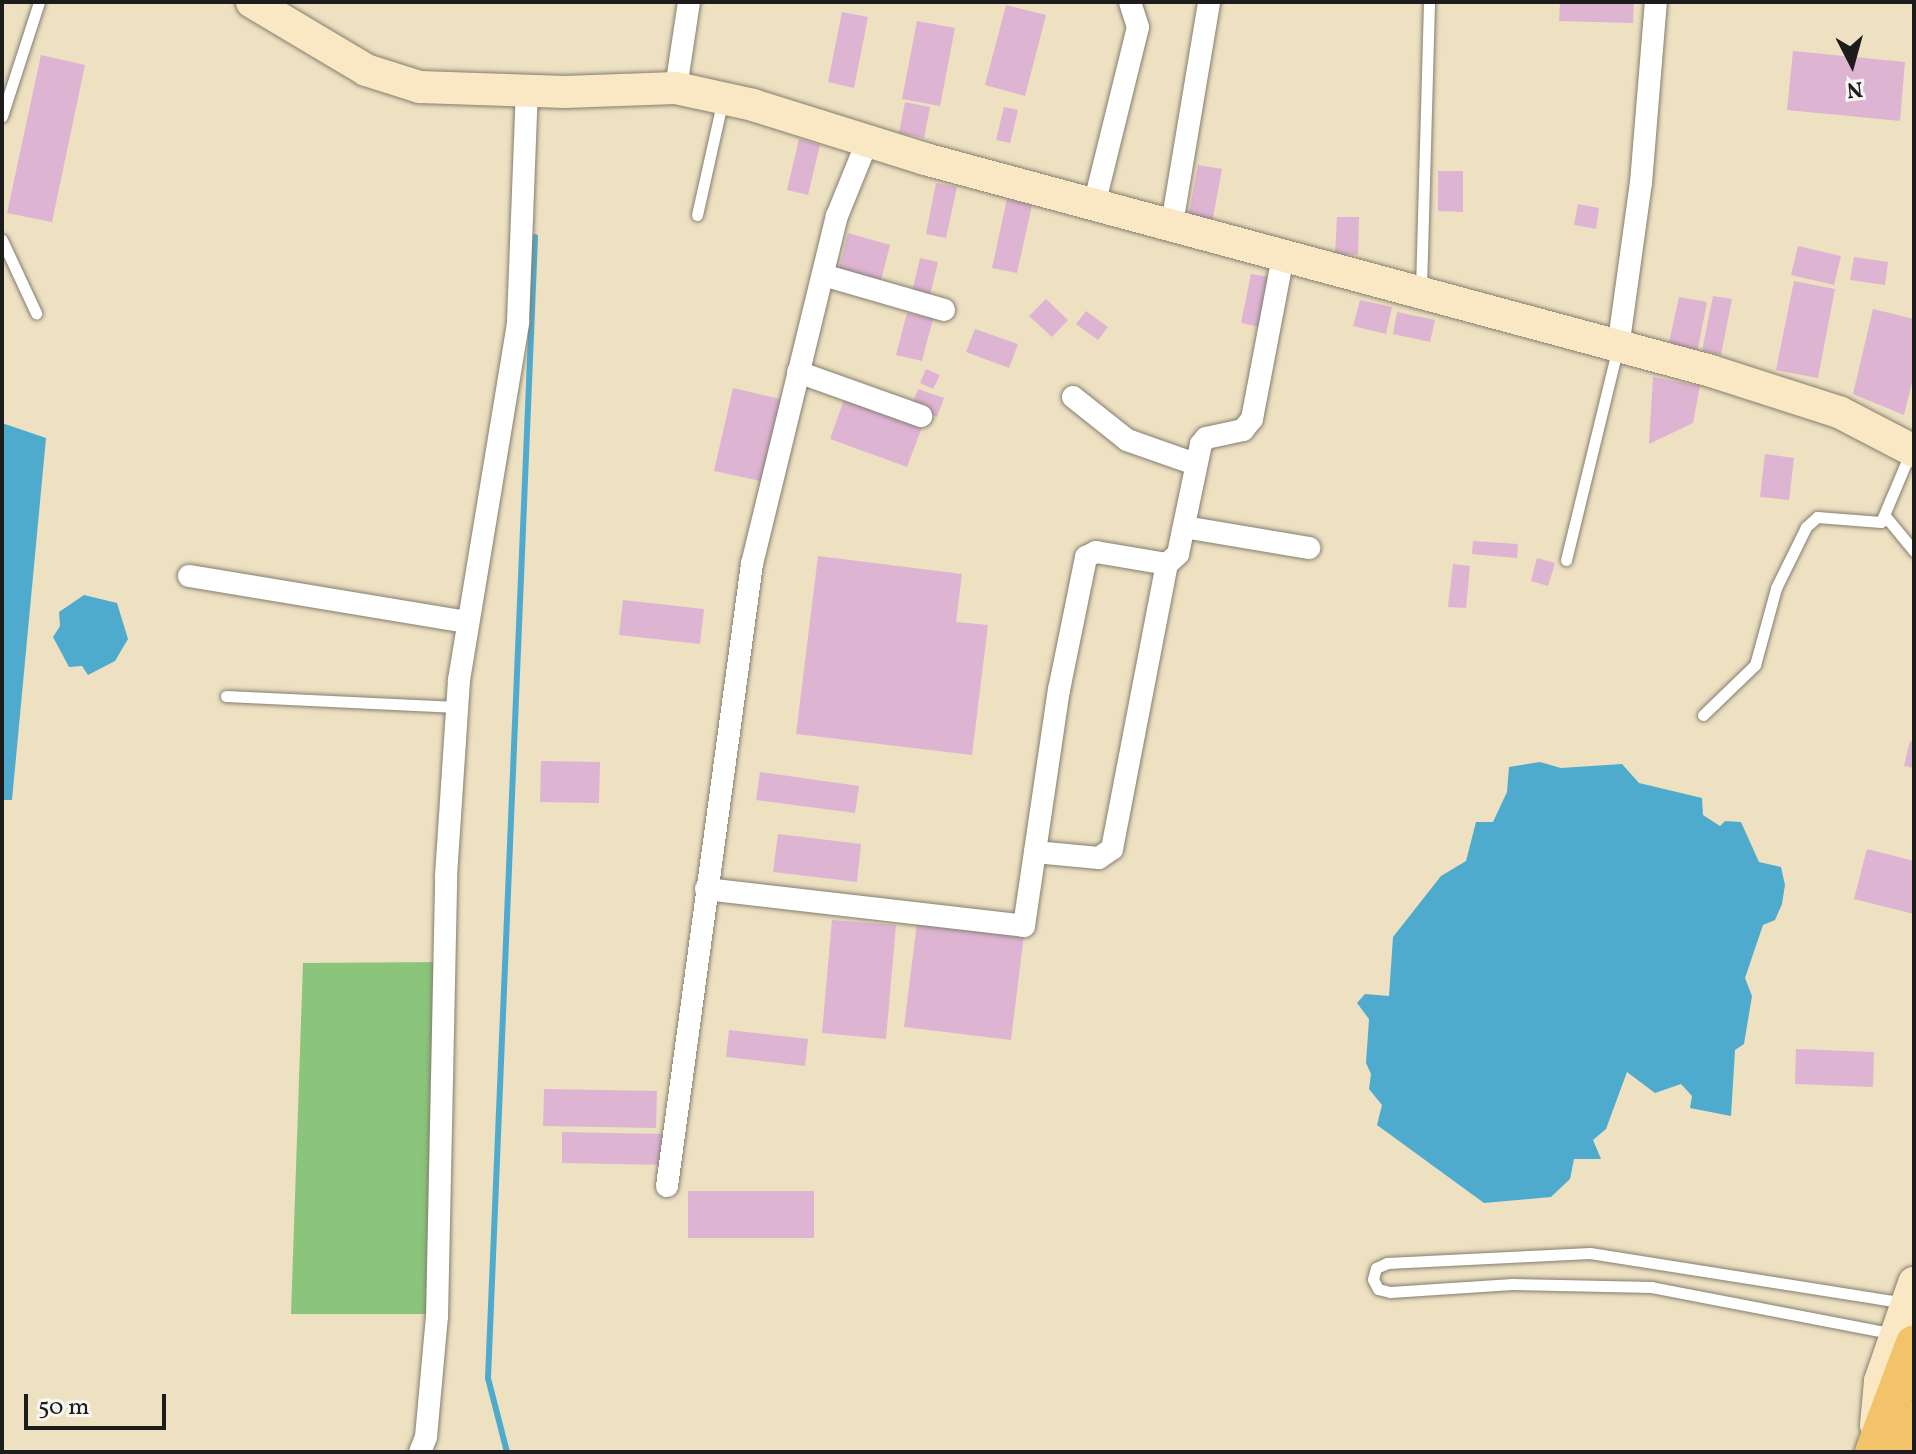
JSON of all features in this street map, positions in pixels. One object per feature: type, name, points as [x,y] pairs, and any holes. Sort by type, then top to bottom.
[{"type":"main road","points":[[252,2],[379,74],[420,87],[565,92],[676,88],[723,99],[867,142],[1095,201],[1283,257],[1839,412],[1913,451]]},
{"type":"main road","points":[[1884,1449],[1905,1339],[1910,1293]]},
{"type":"main road","points":[[1884,1449],[1914,1418]]},
{"type":"street","points":[[676,88],[689,2]]},
{"type":"street","points":[[1095,201],[1138,27],[1130,2]]},
{"type":"street","points":[[1172,224],[1209,2]]},
{"type":"street","points":[[1618,348],[1641,183],[1656,2]]},
{"type":"street","points":[[420,1452],[426,1437],[437,1317],[446,876],[457,707],[467,622],[518,322],[527,90]]},
{"type":"street","points":[[667,1186],[752,564],[837,216],[867,142]]},
{"type":"street","points":[[1035,852],[1099,858],[1112,849],[1167,564],[1178,554],[1195,464],[1206,438],[1243,430],[1252,419],[1283,257]]},
{"type":"street","points":[[823,275],[944,310]]},
{"type":"street","points":[[798,372],[921,416]]},
{"type":"street","points":[[1073,397],[1127,440],[1195,464]]},
{"type":"street","points":[[1184,527],[1309,548]]},
{"type":"street","points":[[706,889],[1019,928],[1027,921],[1059,690],[1086,557],[1096,552],[1167,564]]},
{"type":"street","points":[[189,576],[467,622]]},
{"type":"lane","points":[[2,116],[39,2]]},
{"type":"lane","points":[[1421,296],[1429,2]]},
{"type":"lane","points":[[697,215],[723,99]]},
{"type":"lane","points":[[2,240],[36,313]]},
{"type":"lane","points":[[1566,560],[1618,348]]},
{"type":"lane","points":[[1703,715],[1751,674],[1776,588],[1811,522],[1817,517],[1881,522],[1886,517],[1913,451]]},
{"type":"lane","points":[[1886,517],[1914,551]]},
{"type":"lane","points":[[226,696],[457,707]]},
{"type":"lane","points":[[1905,1339],[1652,1287],[1512,1284],[1390,1292],[1378,1289],[1373,1279],[1376,1268],[1387,1263],[1590,1253],[1910,1293]]},
{"type":"green space","points":[[444,962],[436,1314],[291,1314],[303,963]]},
{"type":"water","points":[[2,423],[46,438],[12,800],[2,800]]},
{"type":"water","points":[[84,595],[117,603],[128,639],[115,661],[88,675],[82,666],[69,667],[53,637],[60,626],[59,612]]},
{"type":"water","points":[[1540,762],[1561,768],[1622,764],[1639,783],[1702,798],[1703,815],[1720,826],[1725,821],[1741,822],[1759,862],[1781,867],[1785,885],[1782,904],[1775,920],[1763,925],[1745,978],[1752,996],[1744,1044],[1735,1050],[1731,1116],[1690,1108],[1692,1096],[1681,1084],[1655,1093],[1627,1072],[1606,1129],[1593,1140],[1601,1159],[1574,1159],[1570,1179],[1551,1197],[1484,1203],[1377,1125],[1382,1105],[1369,1089],[1371,1074],[1366,1063],[1369,1019],[1357,1003],[1365,994],[1389,996],[1393,937],[1441,876],[1466,861],[1476,822],[1493,822],[1507,792],[1509,767]]},
{"type":"building","points":[[1560,2],[1634,2],[1633,23],[1559,21]]},
{"type":"building","points":[[1006,5],[1046,15],[1025,96],[985,85]]},
{"type":"building","points":[[842,12],[868,17],[854,88],[828,82]]},
{"type":"building","points":[[917,21],[955,28],[940,106],[902,99]]},
{"type":"building","points":[[1793,51],[1905,62],[1900,121],[1787,110]]},
{"type":"building","points":[[41,55],[85,65],[52,222],[7,213]]},
{"type":"building","points":[[905,102],[930,107],[924,138],[899,133]]},
{"type":"building","points":[[1004,107],[1018,110],[1010,143],[996,140]]},
{"type":"building","points":[[799,139],[820,145],[808,195],[787,190]]},
{"type":"building","points":[[1198,165],[1222,169],[1212,223],[1188,219]]},
{"type":"building","points":[[1438,171],[1463,171],[1463,212],[1438,211]]},
{"type":"building","points":[[936,183],[957,187],[946,238],[926,234]]},
{"type":"building","points":[[1007,199],[1032,205],[1017,273],[992,268]]},
{"type":"building","points":[[1578,204],[1599,208],[1596,229],[1574,225]]},
{"type":"building","points":[[1337,217],[1359,217],[1358,255],[1335,254]]},
{"type":"building","points":[[848,233],[890,245],[880,284],[838,273]]},
{"type":"building","points":[[1798,246],[1841,256],[1834,285],[1791,275]]},
{"type":"building","points":[[1854,257],[1888,262],[1885,285],[1850,280]]},
{"type":"building","points":[[920,258],[938,262],[929,300],[911,296]]},
{"type":"building","points":[[1251,274],[1275,278],[1265,328],[1241,323]]},
{"type":"building","points":[[1794,281],[1835,289],[1818,378],[1776,370]]},
{"type":"building","points":[[1713,296],[1732,299],[1721,355],[1702,351]]},
{"type":"building","points":[[1679,297],[1707,302],[1697,353],[1668,347]]},
{"type":"building","points":[[1046,299],[1068,320],[1052,337],[1029,316]]},
{"type":"building","points":[[1360,300],[1392,307],[1386,334],[1353,326]]},
{"type":"building","points":[[1873,309],[1914,319],[1914,374],[1904,415],[1853,394]]},
{"type":"building","points":[[1086,311],[1108,327],[1098,340],[1076,324]]},
{"type":"building","points":[[1397,312],[1435,320],[1430,342],[1393,334]]},
{"type":"building","points":[[907,313],[933,319],[922,361],[896,355]]},
{"type":"building","points":[[975,329],[1018,344],[1009,368],[966,352]]},
{"type":"building","points":[[926,369],[940,375],[933,389],[920,383]]},
{"type":"building","points":[[1653,377],[1700,386],[1693,423],[1649,444]]},
{"type":"building","points":[[733,388],[784,400],[765,482],[714,471]]},
{"type":"building","points":[[918,389],[944,398],[937,417],[911,407]]},
{"type":"building","points":[[846,394],[924,422],[907,467],[830,439]]},
{"type":"building","points":[[1765,454],[1794,458],[1789,500],[1760,497]]},
{"type":"building","points":[[1473,541],[1518,544],[1517,558],[1472,554]]},
{"type":"building","points":[[818,556],[962,574],[956,622],[988,625],[972,755],[796,734]]},
{"type":"building","points":[[1537,558],[1555,563],[1548,586],[1531,581]]},
{"type":"building","points":[[1453,564],[1470,566],[1466,608],[1448,607]]},
{"type":"building","points":[[623,600],[704,609],[700,644],[619,635]]},
{"type":"building","points":[[1910,741],[1914,742],[1914,768],[1904,766]]},
{"type":"building","points":[[541,761],[600,762],[599,803],[540,802]]},
{"type":"building","points":[[760,772],[859,786],[855,813],[756,800]]},
{"type":"building","points":[[778,834],[861,844],[857,882],[773,872]]},
{"type":"building","points":[[1867,849],[1914,861],[1914,914],[1854,899]]},
{"type":"building","points":[[832,920],[896,925],[886,1039],[822,1033]]},
{"type":"building","points":[[917,923],[1024,935],[1011,1040],[904,1027]]},
{"type":"building","points":[[729,1030],[808,1039],[805,1066],[726,1057]]},
{"type":"building","points":[[1796,1049],[1874,1052],[1873,1087],[1795,1084]]},
{"type":"building","points":[[544,1089],[657,1091],[656,1128],[543,1126]]},
{"type":"building","points":[[562,1132],[667,1134],[666,1165],[562,1163]]},
{"type":"building","points":[[688,1191],[814,1191],[814,1238],[688,1238]]},
{"type":"waterway","points":[[507,1452],[488,1378],[535,237]]}]
